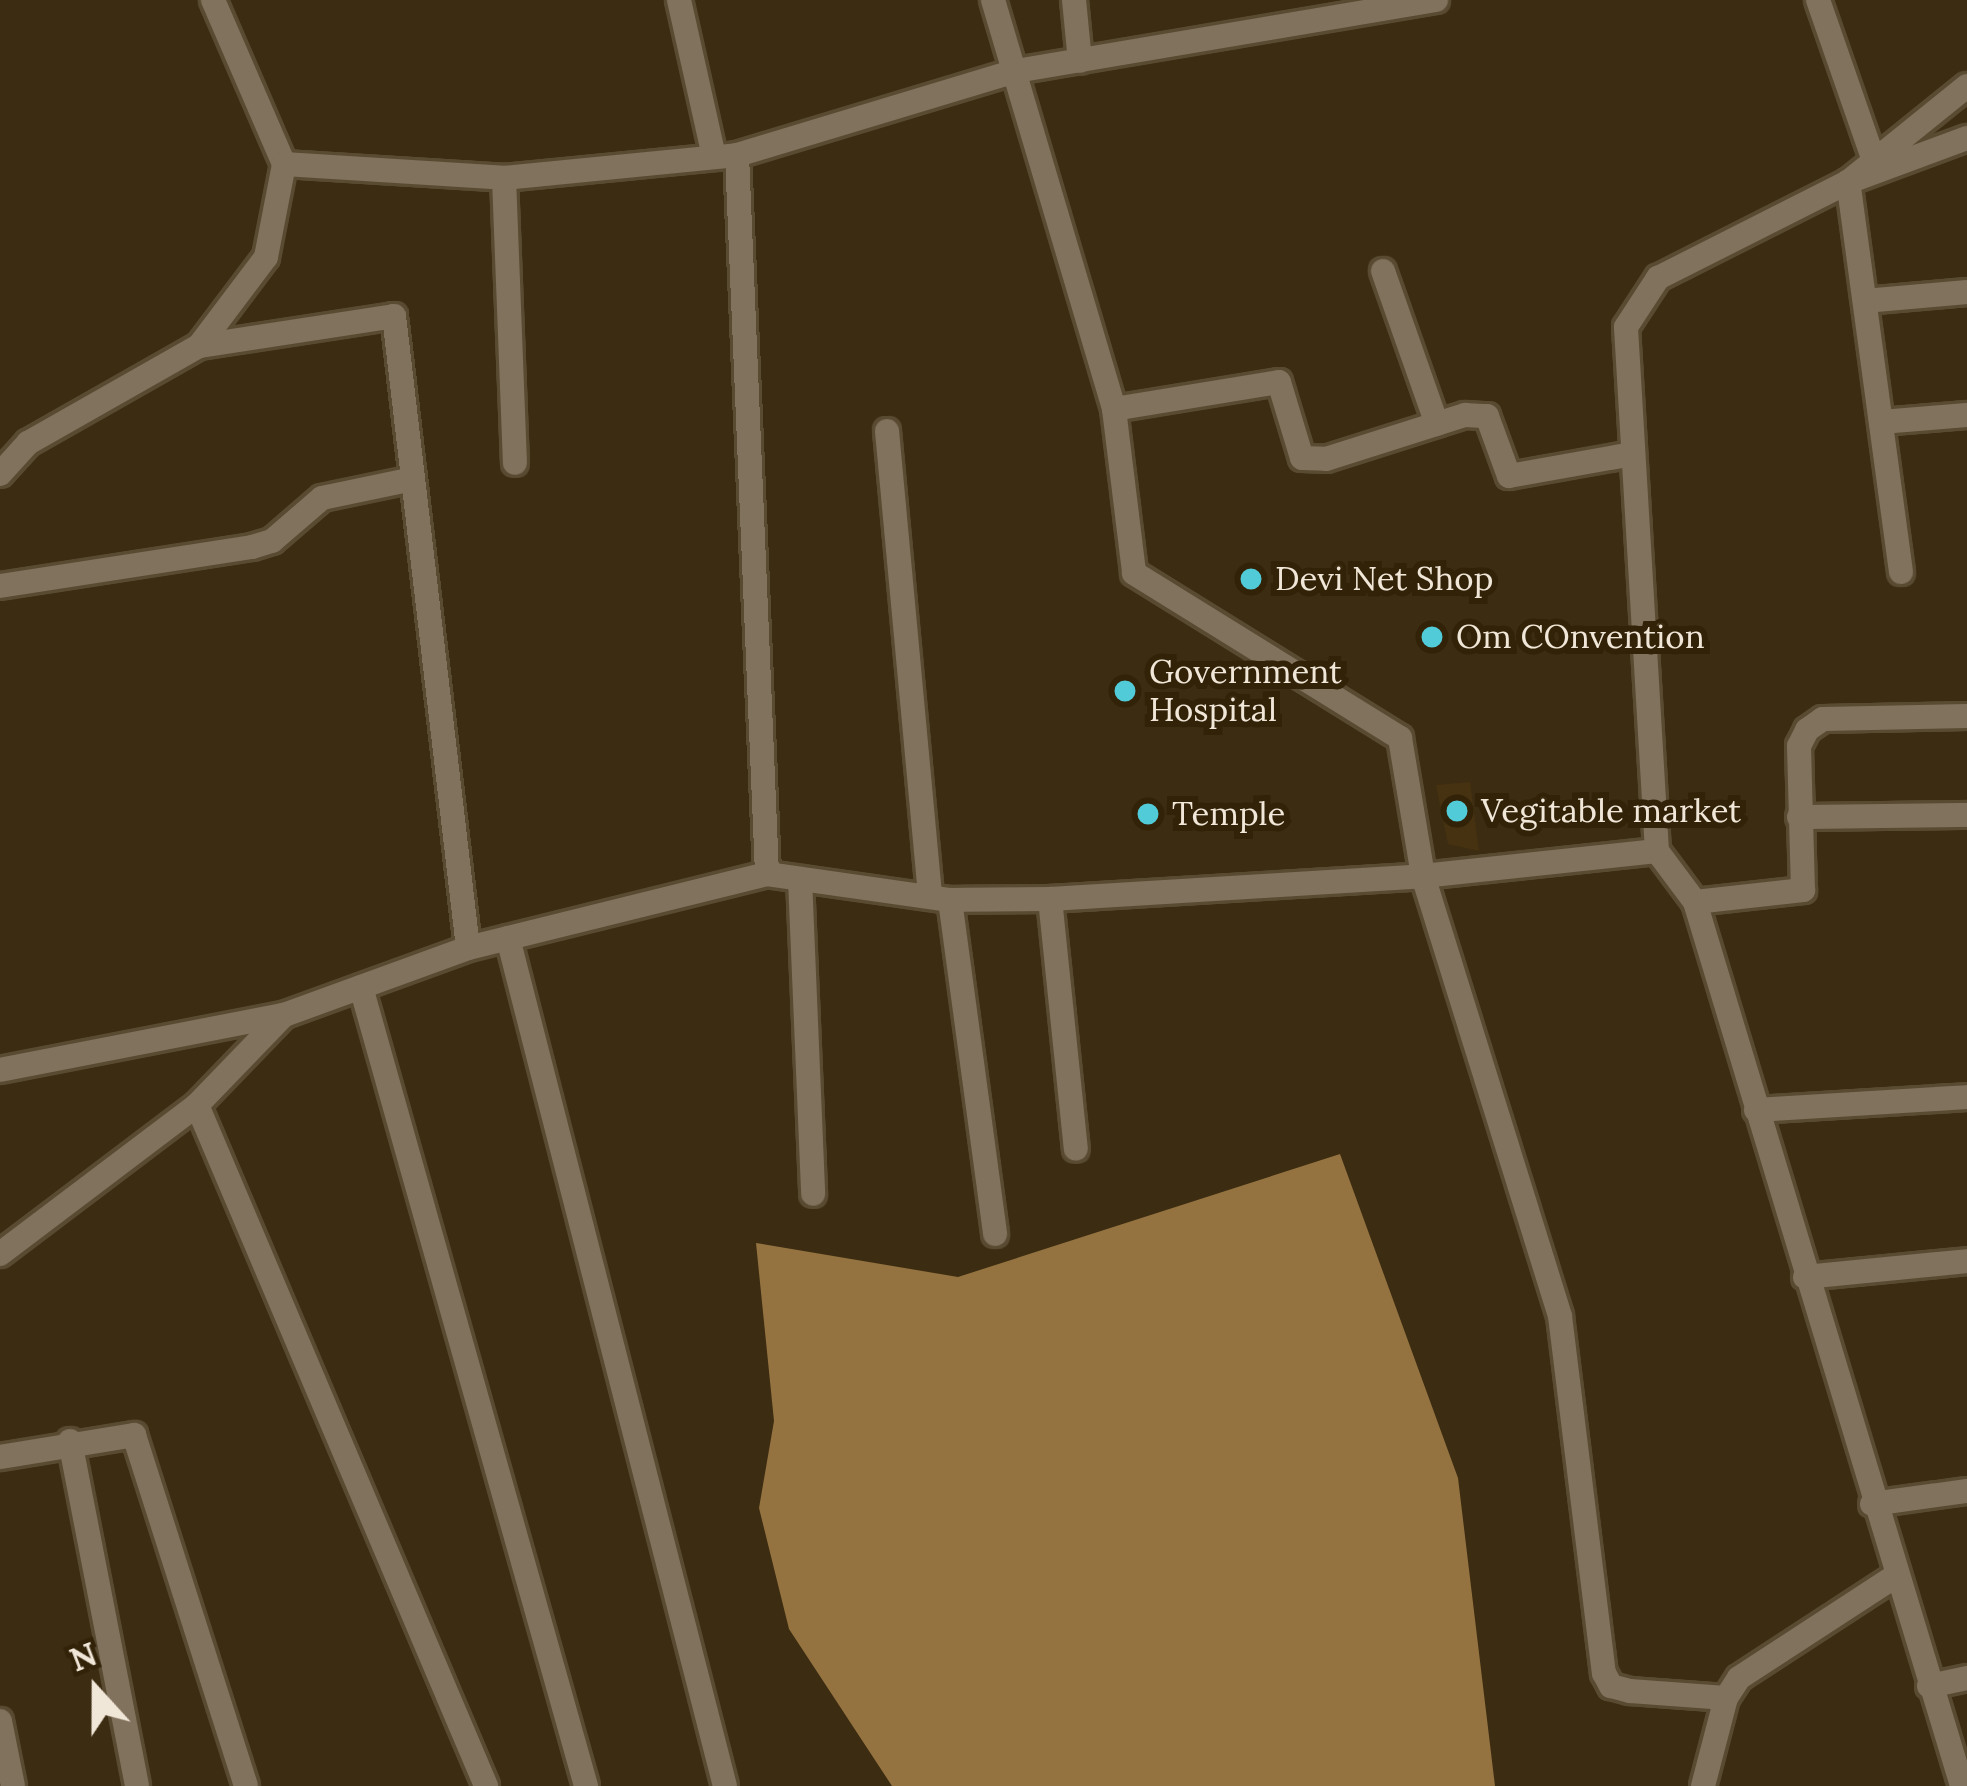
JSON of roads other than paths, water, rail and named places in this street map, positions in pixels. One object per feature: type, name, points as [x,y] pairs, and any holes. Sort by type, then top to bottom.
[{"type":"street","points":[[199,346],[266,257],[284,164],[213,0]]},
{"type":"street","points":[[679,0],[725,156],[767,874]]},
{"type":"street","points":[[993,0],[1114,409],[1134,573],[1400,738],[1423,876],[1560,1316],[1604,1673],[1611,1686],[1630,1691],[1726,1698]]},
{"type":"street","points":[[1074,0],[1080,61]]},
{"type":"street","points":[[284,164],[504,178],[725,156],[1016,71],[1324,11],[1436,0]]},
{"type":"street","points":[[1818,0],[1874,164]]},
{"type":"street","points":[[1848,182],[1967,86]]},
{"type":"street","points":[[1962,1786],[1894,1577],[1695,902],[1657,851],[1626,327],[1637,301],[1658,278],[1848,182],[1967,138]]},
{"type":"street","points":[[504,178],[515,463]]},
{"type":"street","points":[[1848,182],[1901,572]]},
{"type":"street","points":[[1383,271],[1437,424]]},
{"type":"street","points":[[1865,302],[1967,292]]},
{"type":"street","points":[[0,474],[28,443],[199,346],[394,316],[468,948]]},
{"type":"street","points":[[1114,409],[1279,382],[1302,458],[1326,459],[1437,424],[1487,416],[1509,476],[1633,454]]},
{"type":"street","points":[[1881,422],[1967,415]]},
{"type":"street","points":[[887,431],[940,898],[995,1234]]},
{"type":"street","points":[[0,586],[252,547],[272,541],[322,498],[413,479]]},
{"type":"street","points":[[1695,902],[1803,890],[1799,746],[1823,719],[1967,716]]},
{"type":"street","points":[[1798,817],[1967,815]]},
{"type":"street","points":[[0,1070],[284,1015],[468,948],[767,874],[940,898],[1050,899],[1423,876],[1657,851]]},
{"type":"street","points":[[800,880],[813,1194]]},
{"type":"street","points":[[1050,899],[1076,1149]]},
{"type":"street","points":[[508,938],[725,1786]]},
{"type":"street","points":[[361,987],[586,1786]]},
{"type":"street","points":[[0,1254],[196,1105],[284,1015]]},
{"type":"street","points":[[1756,1110],[1967,1097]]},
{"type":"street","points":[[196,1105],[486,1786]]},
{"type":"street","points":[[1805,1277],[1967,1261]]},
{"type":"street","points":[[0,1457],[125,1432],[140,1445],[246,1786]]},
{"type":"street","points":[[70,1441],[137,1786]]},
{"type":"street","points":[[1872,1504],[1967,1491]]},
{"type":"street","points":[[1703,1786],[1726,1698],[1759,1659],[1894,1577]]},
{"type":"street","points":[[1929,1686],[1967,1678]]},
{"type":"street","points":[[0,1721],[14,1786]]},
{"type":"place","name":"Devi Net Shop","points":[[1251,579]]},
{"type":"place","name":"Om COnvention","points":[[1432,637]]},
{"type":"place","name":"Government Hospital","points":[[1125,691]]},
{"type":"place","name":"Vegitable market","points":[[1457,811]]},
{"type":"place","name":"Temple","points":[[1148,814]]}]
